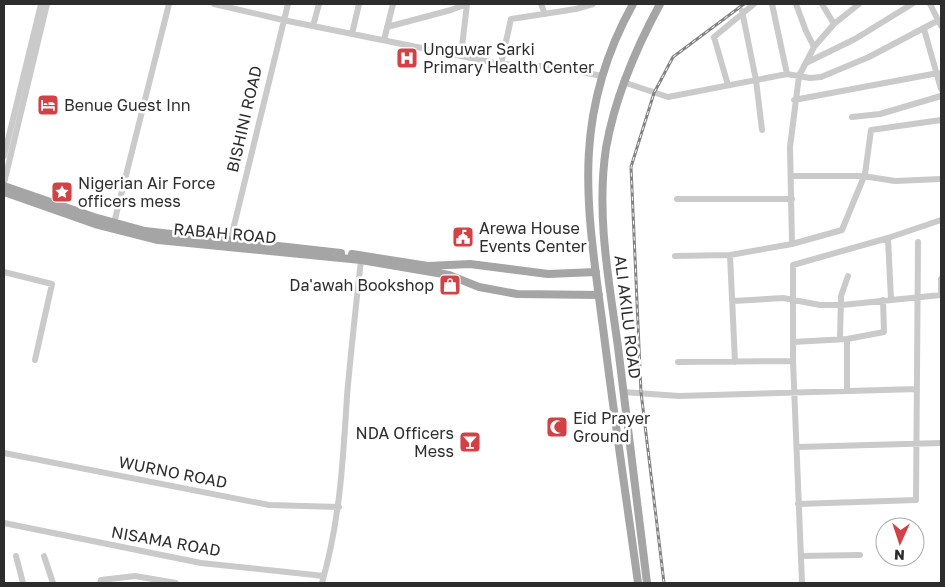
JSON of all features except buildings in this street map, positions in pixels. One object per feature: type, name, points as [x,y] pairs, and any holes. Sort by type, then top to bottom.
[{"type":"main road","name":"ALI AKILU ROAD","points":[[633,4],[618,31],[602,76],[592,120],[587,162],[588,204],[596,272],[638,583]]},
{"type":"main road","name":"ALI AKILU ROAD","points":[[647,583],[605,252],[602,196],[607,147],[623,82],[660,4]]},
{"type":"main road","name":"RABAH ROAD","points":[[5,186],[114,223],[159,233],[361,255],[428,266],[470,264],[548,274],[596,272]]},
{"type":"main road","name":"RABAH ROAD","points":[[5,186],[95,224],[151,239],[361,260],[449,275],[479,287],[517,294],[599,294]]},
{"type":"street","points":[[4,156],[41,4]]},
{"type":"street","points":[[5,186],[47,4]]},
{"type":"street","points":[[114,223],[169,4]]},
{"type":"street","points":[[214,4],[230,5],[283,20],[500,64],[556,67],[602,76]]},
{"type":"street","name":"BISHINI ROAD","points":[[230,242],[288,4]]},
{"type":"street","points":[[313,26],[319,4]]},
{"type":"street","points":[[352,34],[359,4]]},
{"type":"street","points":[[384,40],[393,4]]},
{"type":"street","points":[[387,27],[467,4],[461,55]]},
{"type":"street","points":[[541,4],[545,14]]},
{"type":"street","points":[[500,64],[511,18],[576,9],[593,4]]},
{"type":"street","points":[[728,85],[714,37],[742,11],[754,4]]},
{"type":"street","points":[[772,4],[787,74]]},
{"type":"street","points":[[796,4],[806,32],[814,47]]},
{"type":"street","points":[[822,4],[834,24]]},
{"type":"street","points":[[792,244],[791,132],[798,76],[814,47],[834,24],[857,4]]},
{"type":"street","points":[[806,63],[855,40],[912,4]]},
{"type":"street","points":[[623,82],[668,97],[787,74],[810,78],[821,77],[869,57],[940,23],[930,4]]},
{"type":"street","points":[[742,11],[756,80],[762,130]]},
{"type":"street","points":[[924,29],[941,89]]},
{"type":"street","points":[[794,100],[938,73]]},
{"type":"street","points":[[852,117],[880,114],[941,96]]},
{"type":"street","points":[[676,256],[730,255],[792,244],[842,230],[863,176],[867,145],[872,129],[941,120]]},
{"type":"street","points":[[792,176],[863,176],[895,181],[941,179]]},
{"type":"street","points":[[677,199],[792,199]]},
{"type":"street","points":[[802,583],[798,504],[798,447],[793,361],[793,265],[888,238],[941,220]]},
{"type":"street","points":[[888,238],[891,300]]},
{"type":"street","points":[[798,504],[916,500],[918,242]]},
{"type":"street","points":[[730,255],[735,362]]},
{"type":"street","points":[[323,580],[332,548],[339,507],[351,352],[361,260]]},
{"type":"street","points":[[4,272],[52,284],[35,360]]},
{"type":"street","points":[[847,391],[842,304],[843,287],[848,276]]},
{"type":"street","points":[[733,301],[793,300],[820,305],[941,295],[941,280]]},
{"type":"street","points":[[793,342],[844,339],[884,332],[883,300]]},
{"type":"street","points":[[678,362],[793,361]]},
{"type":"street","points":[[623,392],[679,396],[917,389]]},
{"type":"street","points":[[798,447],[941,444]]},
{"type":"street","name":"WURNO ROAD","points":[[4,453],[269,505],[339,507]]},
{"type":"street","name":"NISAMA ROAD","points":[[4,523],[200,563],[323,580]]},
{"type":"street","points":[[801,556],[860,555]]},
{"type":"street","points":[[16,556],[23,583]]},
{"type":"street","points":[[44,556],[53,583]]},
{"type":"street","points":[[100,582],[114,577],[135,576],[176,583]]},
{"type":"railway","points":[[664,583],[641,392],[631,167],[654,93],[673,57],[744,4]]},
{"type":"place","name":"Unguwar Sarki Primary Health Center","points":[[407,58]]},
{"type":"place","name":"Benue Guest Inn","points":[[48,105]]},
{"type":"place","name":"Nigerian Air Force officers mess","points":[[62,192]]},
{"type":"place","name":"Arewa House Events Center","points":[[463,237]]},
{"type":"place","name":"Da'awah Bookshop","points":[[450,285]]},
{"type":"place","name":"Eid Prayer Ground","points":[[557,427]]},
{"type":"place","name":"NDA Officers Mess","points":[[470,442]]}]
